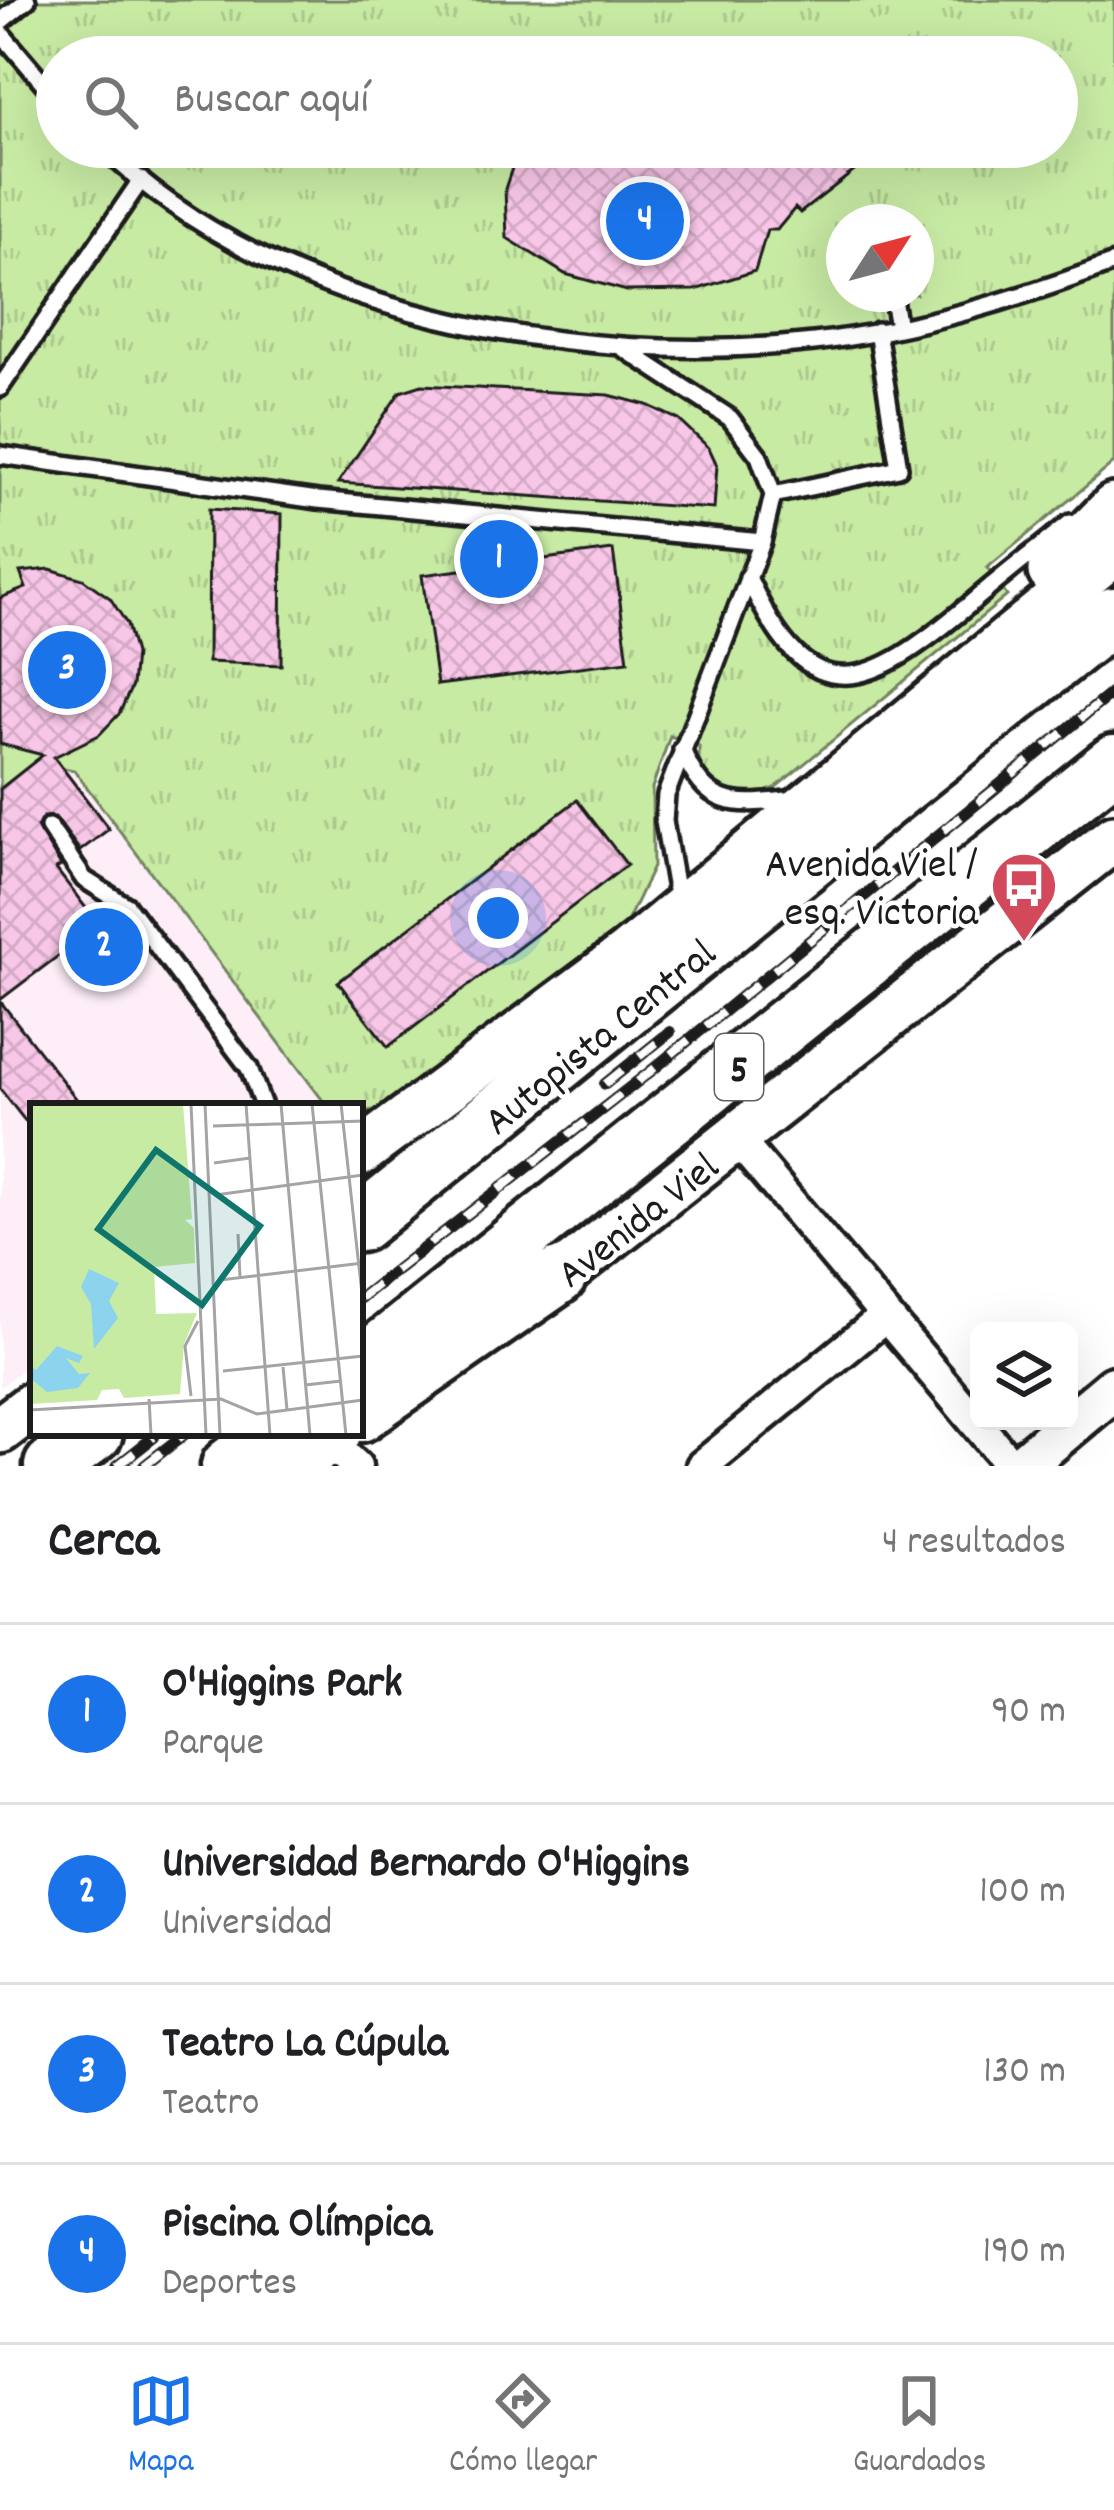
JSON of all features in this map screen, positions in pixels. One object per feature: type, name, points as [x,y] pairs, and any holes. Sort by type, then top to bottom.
[{"type":"highway","name":"Autopista Central","points":[[363,1222],[1114,615]]},
{"type":"highway","name":"5","points":[[363,1364],[1114,764]]},
{"type":"highway","points":[[363,1433],[559,1276]]},
{"type":"highway","points":[[42,1466],[69,1436]]},
{"type":"highway","points":[[52,1466],[90,1436]]},
{"type":"highway","points":[[229,1466],[268,1436]]},
{"type":"highway","points":[[286,1466],[345,1447]]},
{"type":"main road","points":[[941,694],[1114,507]]},
{"type":"main road","points":[[363,1150],[680,912],[1114,552]]},
{"type":"main road","name":"Avenida Viel","points":[[559,1276],[1109,850]]},
{"type":"main road","points":[[0,1430],[30,1407]]},
{"type":"street","points":[[737,1139],[1017,1466],[1114,1388]]},
{"type":"street","points":[[702,1466],[886,1316]]},
{"type":"lane","points":[[0,22],[28,0]]},
{"type":"lane","points":[[0,32],[36,74]]},
{"type":"lane","points":[[128,168],[261,257],[345,289],[490,327],[617,344],[761,346],[877,332],[1026,294],[1114,263]]},
{"type":"lane","points":[[0,388],[142,180]]},
{"type":"lane","points":[[895,312],[898,327]]},
{"type":"lane","points":[[773,495],[899,468],[877,332]]},
{"type":"lane","points":[[617,344],[730,418],[759,456],[773,495],[762,542],[666,795],[664,821],[680,912]]},
{"type":"lane","points":[[0,455],[318,500],[762,542]]},
{"type":"lane","points":[[748,577],[776,635],[802,659],[845,675],[877,672],[916,649],[1114,488]]},
{"type":"lane","points":[[682,749],[692,775],[707,791],[729,802],[817,797]]},
{"type":"lane","points":[[49,827],[84,879],[120,900],[140,922],[249,1068],[262,1103]]},
{"type":"shaded area","points":[[34,762],[74,770],[325,1103],[30,1103],[30,1363],[0,1387],[0,789]]},
{"type":"green space","points":[[0,0],[1114,0],[1114,463],[987,568],[1007,596],[775,788],[742,795],[724,789],[699,768],[699,746],[670,736],[652,788],[653,867],[627,922],[381,1109],[363,1112],[363,1103],[325,1103],[74,770],[34,762],[0,789]]},
{"type":"building","points":[[512,168],[858,168],[800,213],[795,208],[777,230],[767,230],[755,271],[695,290],[627,291],[565,274],[507,238],[505,189]]},
{"type":"building","points":[[422,385],[609,395],[647,405],[679,420],[709,448],[717,465],[714,509],[338,483],[400,392]]},
{"type":"building","points":[[209,509],[282,514],[281,665],[208,662]]},
{"type":"building","points":[[613,550],[628,661],[437,685],[422,575]]},
{"type":"building","points":[[50,569],[83,579],[110,598],[127,624],[135,654],[132,686],[119,714],[99,735],[54,757],[109,829],[80,851],[55,817],[43,817],[37,827],[61,866],[56,869],[99,925],[0,1000],[0,789],[43,755],[0,744],[0,598],[26,588],[20,572]]},
{"type":"building","points":[[577,800],[627,865],[388,1047],[338,982]]},
{"type":"building","points":[[0,1001],[80,1103],[30,1103],[30,1127],[0,1089]]},
{"type":"railway","points":[[363,1296],[651,1071],[1114,691]]},
{"type":"railway","points":[[605,1084],[670,1032]]},
{"type":"railway","points":[[144,1466],[182,1436]]},
{"type":"railway","points":[[117,1466],[154,1437]]},
{"type":"place","name":"Piscina Olímpica","points":[[645,221]]},
{"type":"place","name":"O'Higgins Park","points":[[499,559]]},
{"type":"place","name":"Teatro La Cúpula","points":[[67,670]]},
{"type":"place","name":"Avenida Viel / esq. Victoria","points":[[1024,944]]},
{"type":"place","name":"Universidad Bernardo O'Higgins","points":[[104,947]]}]
